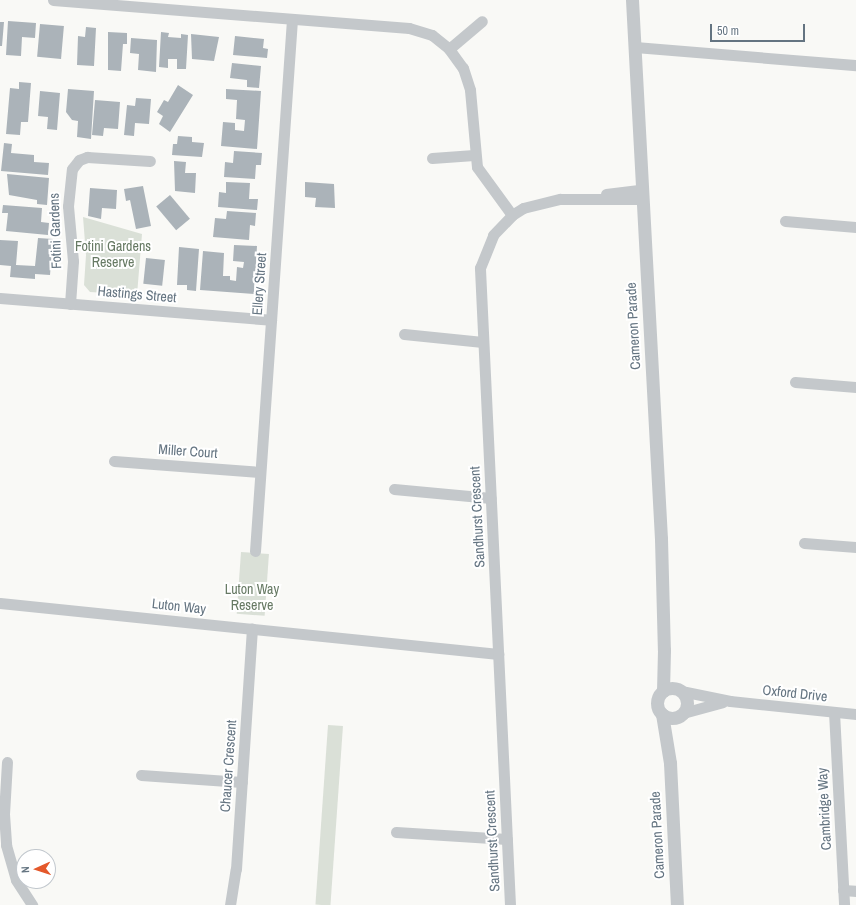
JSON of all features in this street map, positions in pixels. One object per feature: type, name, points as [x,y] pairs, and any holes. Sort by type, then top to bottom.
[{"type":"street","points":[[53,0],[409,28],[432,35],[449,49],[468,79],[474,155],[481,175],[512,215]]},
{"type":"street","name":"Cameron Parade","points":[[632,0],[664,650],[663,691]]},
{"type":"street","name":"Ellery Street","points":[[255,551],[292,19]]},
{"type":"street","points":[[449,49],[482,21]]},
{"type":"street","points":[[635,47],[856,65]]},
{"type":"street","points":[[432,158],[474,155]]},
{"type":"street","name":"Fotini Gardens","points":[[70,304],[73,261],[68,206],[72,169],[79,160],[87,157],[150,161]]},
{"type":"street","name":"Sandhurst Crescent","points":[[510,905],[480,268],[493,235],[512,215],[545,201],[642,195]]},
{"type":"street","points":[[785,221],[856,227]]},
{"type":"street","name":"Hastings Street","points":[[0,298],[271,320]]},
{"type":"street","points":[[404,334],[483,342]]},
{"type":"street","points":[[795,382],[856,387]]},
{"type":"street","name":"Miller Court","points":[[114,461],[260,472]]},
{"type":"street","points":[[394,489],[491,498]]},
{"type":"street","points":[[804,543],[856,547]]},
{"type":"street","name":"Luton Way","points":[[0,603],[498,654]]},
{"type":"street","name":"Chaucer Crescent","points":[[230,905],[236,869],[252,629]]},
{"type":"street","name":"Cameron Parade","points":[[664,650],[679,690]]},
{"type":"street","points":[[679,690],[686,699],[681,714],[670,718],[662,714],[657,703],[663,691],[679,690]]},
{"type":"street","name":"Oxford Drive","points":[[679,690],[730,701],[856,714]]},
{"type":"street","name":"Oxford Drive","points":[[681,714],[730,701]]},
{"type":"street","name":"Cambridge Way","points":[[834,712],[844,905]]},
{"type":"street","name":"Cameron Parade","points":[[662,714],[670,763],[677,905]]},
{"type":"street","name":"Cameron Parade","points":[[670,763],[681,714]]},
{"type":"street","points":[[7,762],[4,814],[6,845],[16,880],[32,905]]},
{"type":"street","points":[[141,776],[242,782]]},
{"type":"street","points":[[396,832],[507,839]]},
{"type":"street","points":[[843,890],[856,891]]},
{"type":"green space","name":"Fotini Gardens Reserve","points":[[83,217],[142,234],[137,295],[90,292],[84,285],[86,255]]},
{"type":"green space","name":"Luton Way Reserve","points":[[241,552],[269,554],[265,616],[237,614]]},
{"type":"green space","points":[[328,725],[343,726],[330,905],[315,905]]},
{"type":"building","points":[[8,21],[36,23],[35,38],[22,37],[21,56],[6,55]]},
{"type":"building","points":[[0,22],[4,22],[2,46],[0,46]]},
{"type":"building","points":[[40,24],[64,26],[61,59],[37,57]]},
{"type":"building","points":[[86,27],[96,28],[94,66],[77,65],[78,36],[85,37]]},
{"type":"building","points":[[108,32],[127,33],[127,44],[123,44],[121,71],[108,70]]},
{"type":"building","points":[[161,32],[169,33],[168,37],[181,38],[181,34],[188,35],[186,69],[177,69],[177,59],[168,59],[168,68],[159,67]]},
{"type":"building","points":[[191,34],[219,37],[214,61],[192,59]]},
{"type":"building","points":[[235,36],[264,39],[263,48],[268,49],[267,58],[233,55]]},
{"type":"building","points":[[131,38],[157,40],[156,72],[138,70],[139,54],[130,53]]},
{"type":"building","points":[[232,63],[261,66],[259,88],[247,87],[247,80],[230,78]]},
{"type":"building","points":[[19,82],[31,83],[28,122],[21,122],[20,135],[6,134],[10,88],[19,89]]},
{"type":"building","points":[[178,85],[193,95],[170,132],[159,124],[163,116],[157,112],[164,100],[168,102]]},
{"type":"building","points":[[68,89],[94,91],[91,139],[77,137],[78,121],[72,120],[66,112]]},
{"type":"building","points":[[226,89],[261,91],[257,149],[221,146],[223,122],[235,123],[235,130],[244,131],[245,120],[236,119],[237,100],[226,99]]},
{"type":"building","points":[[40,91],[60,93],[57,130],[47,129],[48,117],[38,116]]},
{"type":"building","points":[[136,98],[151,99],[149,124],[135,123],[134,136],[124,135],[127,105],[135,106]]},
{"type":"building","points":[[95,100],[120,102],[118,129],[104,128],[103,136],[92,135]]},
{"type":"building","points":[[178,136],[192,137],[192,142],[204,143],[202,157],[172,155],[173,144],[177,144]]},
{"type":"building","points":[[4,143],[12,144],[11,153],[34,155],[34,162],[49,163],[48,175],[1,171]]},
{"type":"building","points":[[234,151],[262,153],[261,165],[256,165],[255,179],[224,177],[225,162],[233,163]]},
{"type":"building","points":[[174,161],[186,162],[185,173],[196,173],[195,193],[175,191]]},
{"type":"building","points":[[7,174],[49,178],[47,205],[37,204],[37,200],[9,195]]},
{"type":"building","points":[[226,182],[250,183],[249,199],[258,199],[257,210],[218,207],[219,192],[226,193]]},
{"type":"building","points":[[305,182],[334,184],[335,208],[315,207],[316,198],[305,197]]},
{"type":"building","points":[[143,186],[151,226],[136,229],[130,200],[126,201],[124,189]]},
{"type":"building","points":[[90,188],[117,190],[116,209],[102,208],[101,219],[88,216]]},
{"type":"building","points":[[170,195],[190,219],[176,230],[156,207]]},
{"type":"building","points":[[3,205],[42,208],[41,222],[49,223],[48,235],[6,231],[8,213],[2,213]]},
{"type":"building","points":[[227,211],[256,213],[255,226],[250,225],[249,240],[213,237],[215,218],[226,219]]},
{"type":"building","points":[[38,238],[53,239],[50,275],[35,274],[35,279],[10,277],[11,266],[0,265],[0,240],[18,241],[16,265],[35,266]]},
{"type":"building","points":[[234,245],[257,246],[254,294],[200,290],[203,251],[224,253],[223,276],[230,276],[230,280],[236,281],[237,267],[243,268],[244,262],[233,261]]},
{"type":"building","points":[[179,247],[199,249],[196,291],[187,290],[187,285],[177,285]]},
{"type":"building","points":[[146,258],[165,260],[162,286],[143,284]]}]
